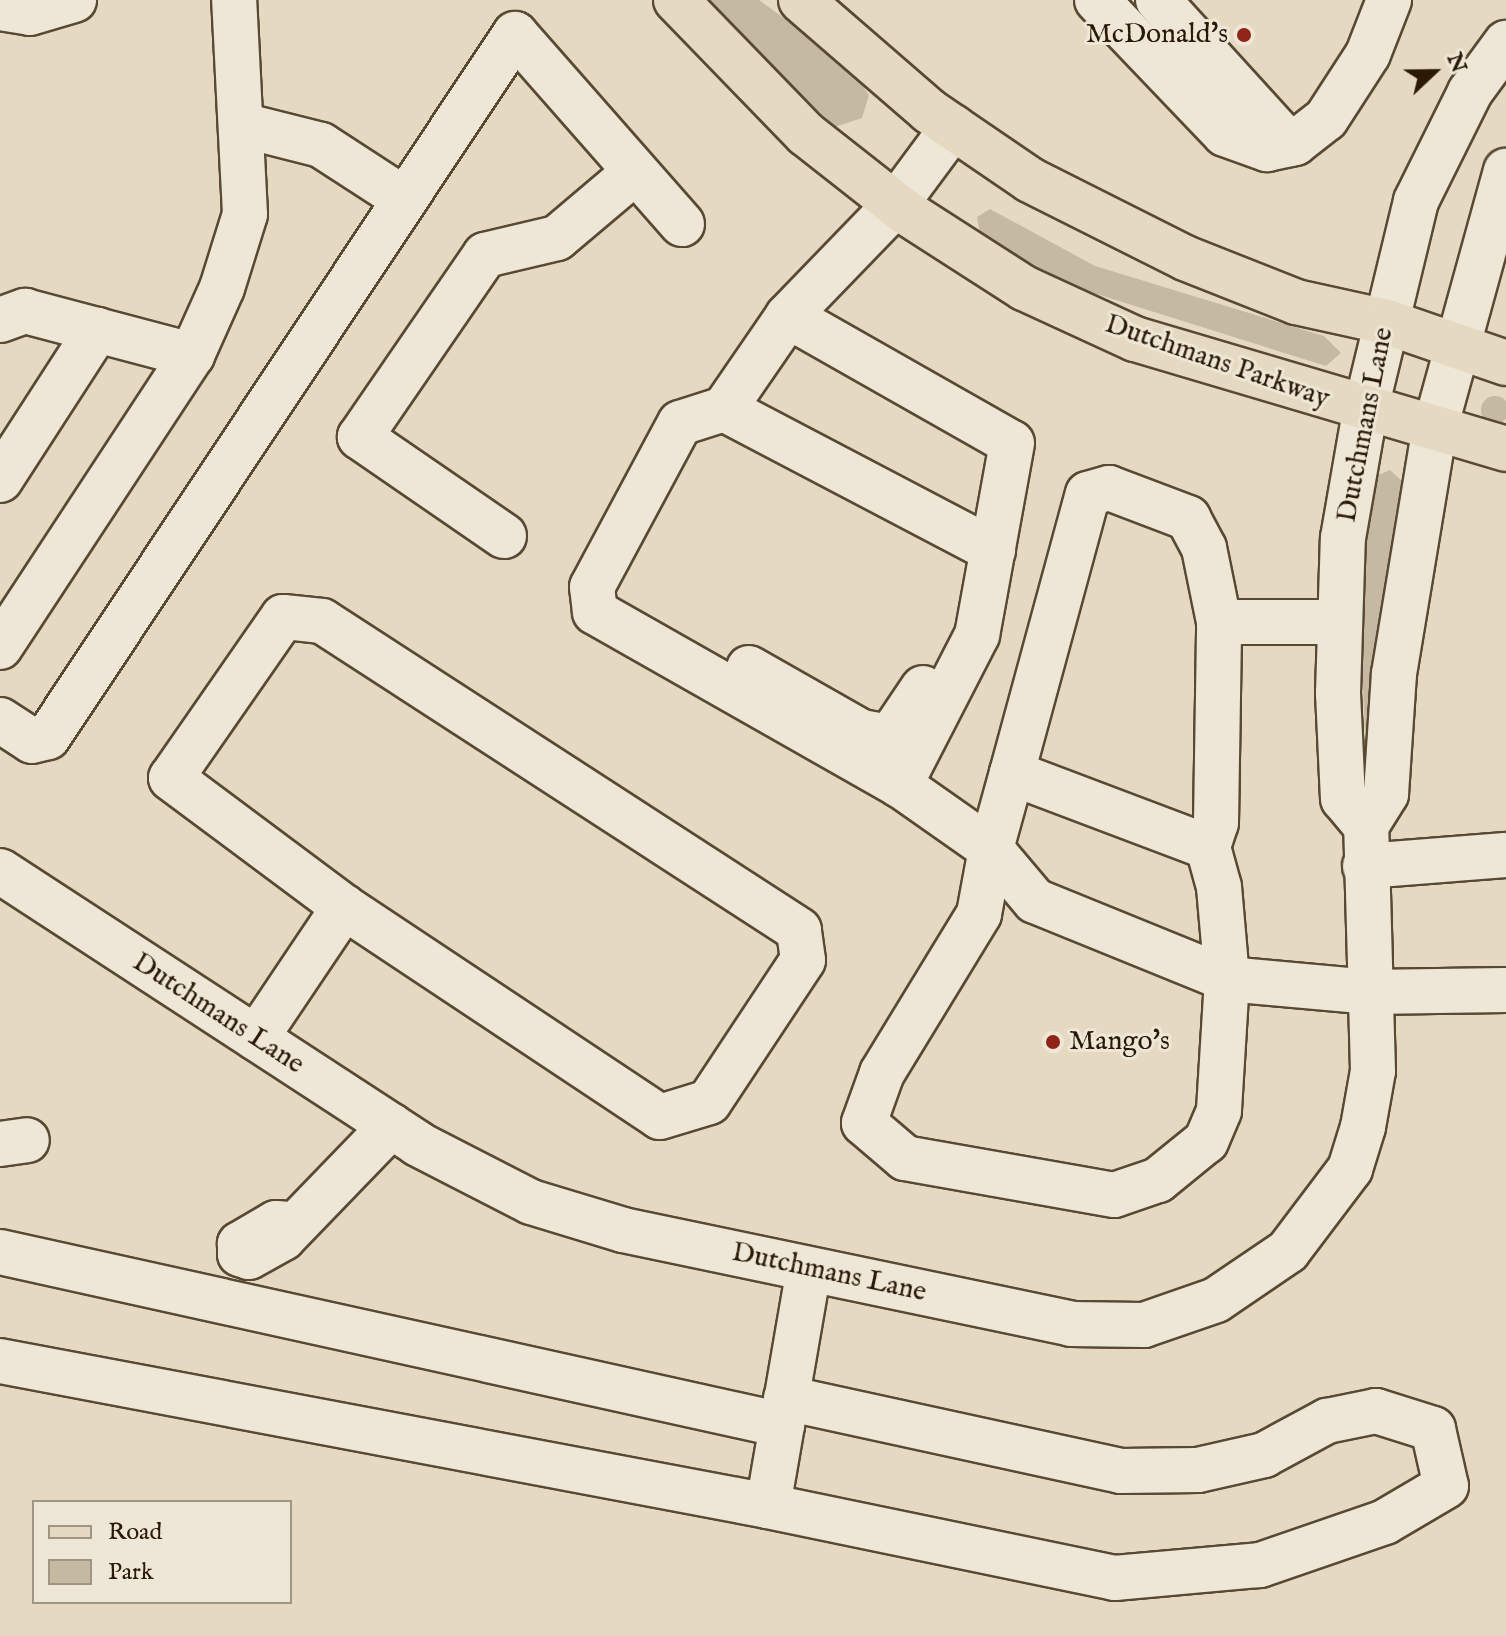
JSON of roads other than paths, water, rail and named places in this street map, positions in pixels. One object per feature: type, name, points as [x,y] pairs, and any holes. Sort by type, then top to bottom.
[{"type":"main road","name":"Dutchmans Parkway","points":[[676,0],[806,134],[896,204],[1024,288],[1135,339],[1434,432]]},
{"type":"main road","points":[[801,0],[953,127],[1030,180],[1185,258],[1296,302],[1387,322],[1506,363]]},
{"type":"main road","points":[[1434,432],[1506,449]]},
{"type":"street","points":[[0,8],[30,13],[74,0]]},
{"type":"street","points":[[0,647],[192,355],[245,214],[246,126],[234,0]]},
{"type":"street","points":[[1097,0],[1225,134],[1267,149],[1289,144],[1326,119],[1368,54],[1374,2]]},
{"type":"street","points":[[1158,0],[1289,144]]},
{"type":"street","points":[[0,720],[32,741],[48,737],[515,34],[682,224]]},
{"type":"street","name":"Dutchmans Lane","points":[[0,871],[391,1126],[531,1202],[809,1269],[1071,1324],[1144,1325],[1216,1300],[1288,1251],[1350,1169],[1373,1071],[1366,846],[1343,799],[1340,622],[1343,538],[1365,412],[1416,201],[1470,92],[1506,43]]},
{"type":"street","points":[[246,126],[321,145],[404,199]]},
{"type":"street","points":[[953,127],[896,204],[788,316],[724,409],[680,423],[592,587],[595,612],[618,628],[900,785],[991,849],[1035,901],[1227,979],[1369,992],[1506,990]]},
{"type":"street","points":[[1506,171],[1434,432],[1394,674],[1386,794],[1366,846],[1506,855]]},
{"type":"street","points":[[504,536],[360,437],[485,255],[557,238],[635,172]]},
{"type":"street","points":[[0,320],[25,311],[192,355]]},
{"type":"street","points":[[788,316],[1012,443],[977,635],[900,785]]},
{"type":"street","points":[[0,480],[97,330]]},
{"type":"street","points":[[724,409],[993,550]]},
{"type":"street","points":[[1109,488],[1188,518],[1204,548],[1219,622],[1216,823],[1208,847],[1219,887],[1227,979],[1219,1111],[1206,1141],[1158,1180],[1114,1195],[905,1158],[864,1123],[882,1073],[979,914],[991,849],[1088,494],[1109,488]]},
{"type":"street","points":[[618,628],[660,623],[861,732],[890,737],[909,718],[957,614],[983,605]]},
{"type":"street","points":[[283,617],[322,621],[799,930],[803,960],[709,1102],[660,1117],[344,907],[171,778],[283,617]]},
{"type":"street","points":[[1219,622],[1340,622]]},
{"type":"street","points":[[1012,773],[1208,847]]},
{"type":"street","points":[[256,1038],[344,907]]},
{"type":"street","points":[[190,1294],[240,1254],[240,1244],[276,1223],[288,1224],[391,1126]]},
{"type":"street","points":[[0,1252],[190,1294],[784,1411],[1121,1471],[1198,1470],[1264,1455],[1327,1421],[1376,1411],[1433,1429],[1446,1486],[1385,1522],[1260,1565],[1115,1578],[768,1506],[0,1361]]},
{"type":"street","points":[[768,1506],[809,1269]]},
{"type":"place","name":"McDonald's","points":[[1244,35]]},
{"type":"place","name":"Mango's","points":[[1053,1042]]}]
